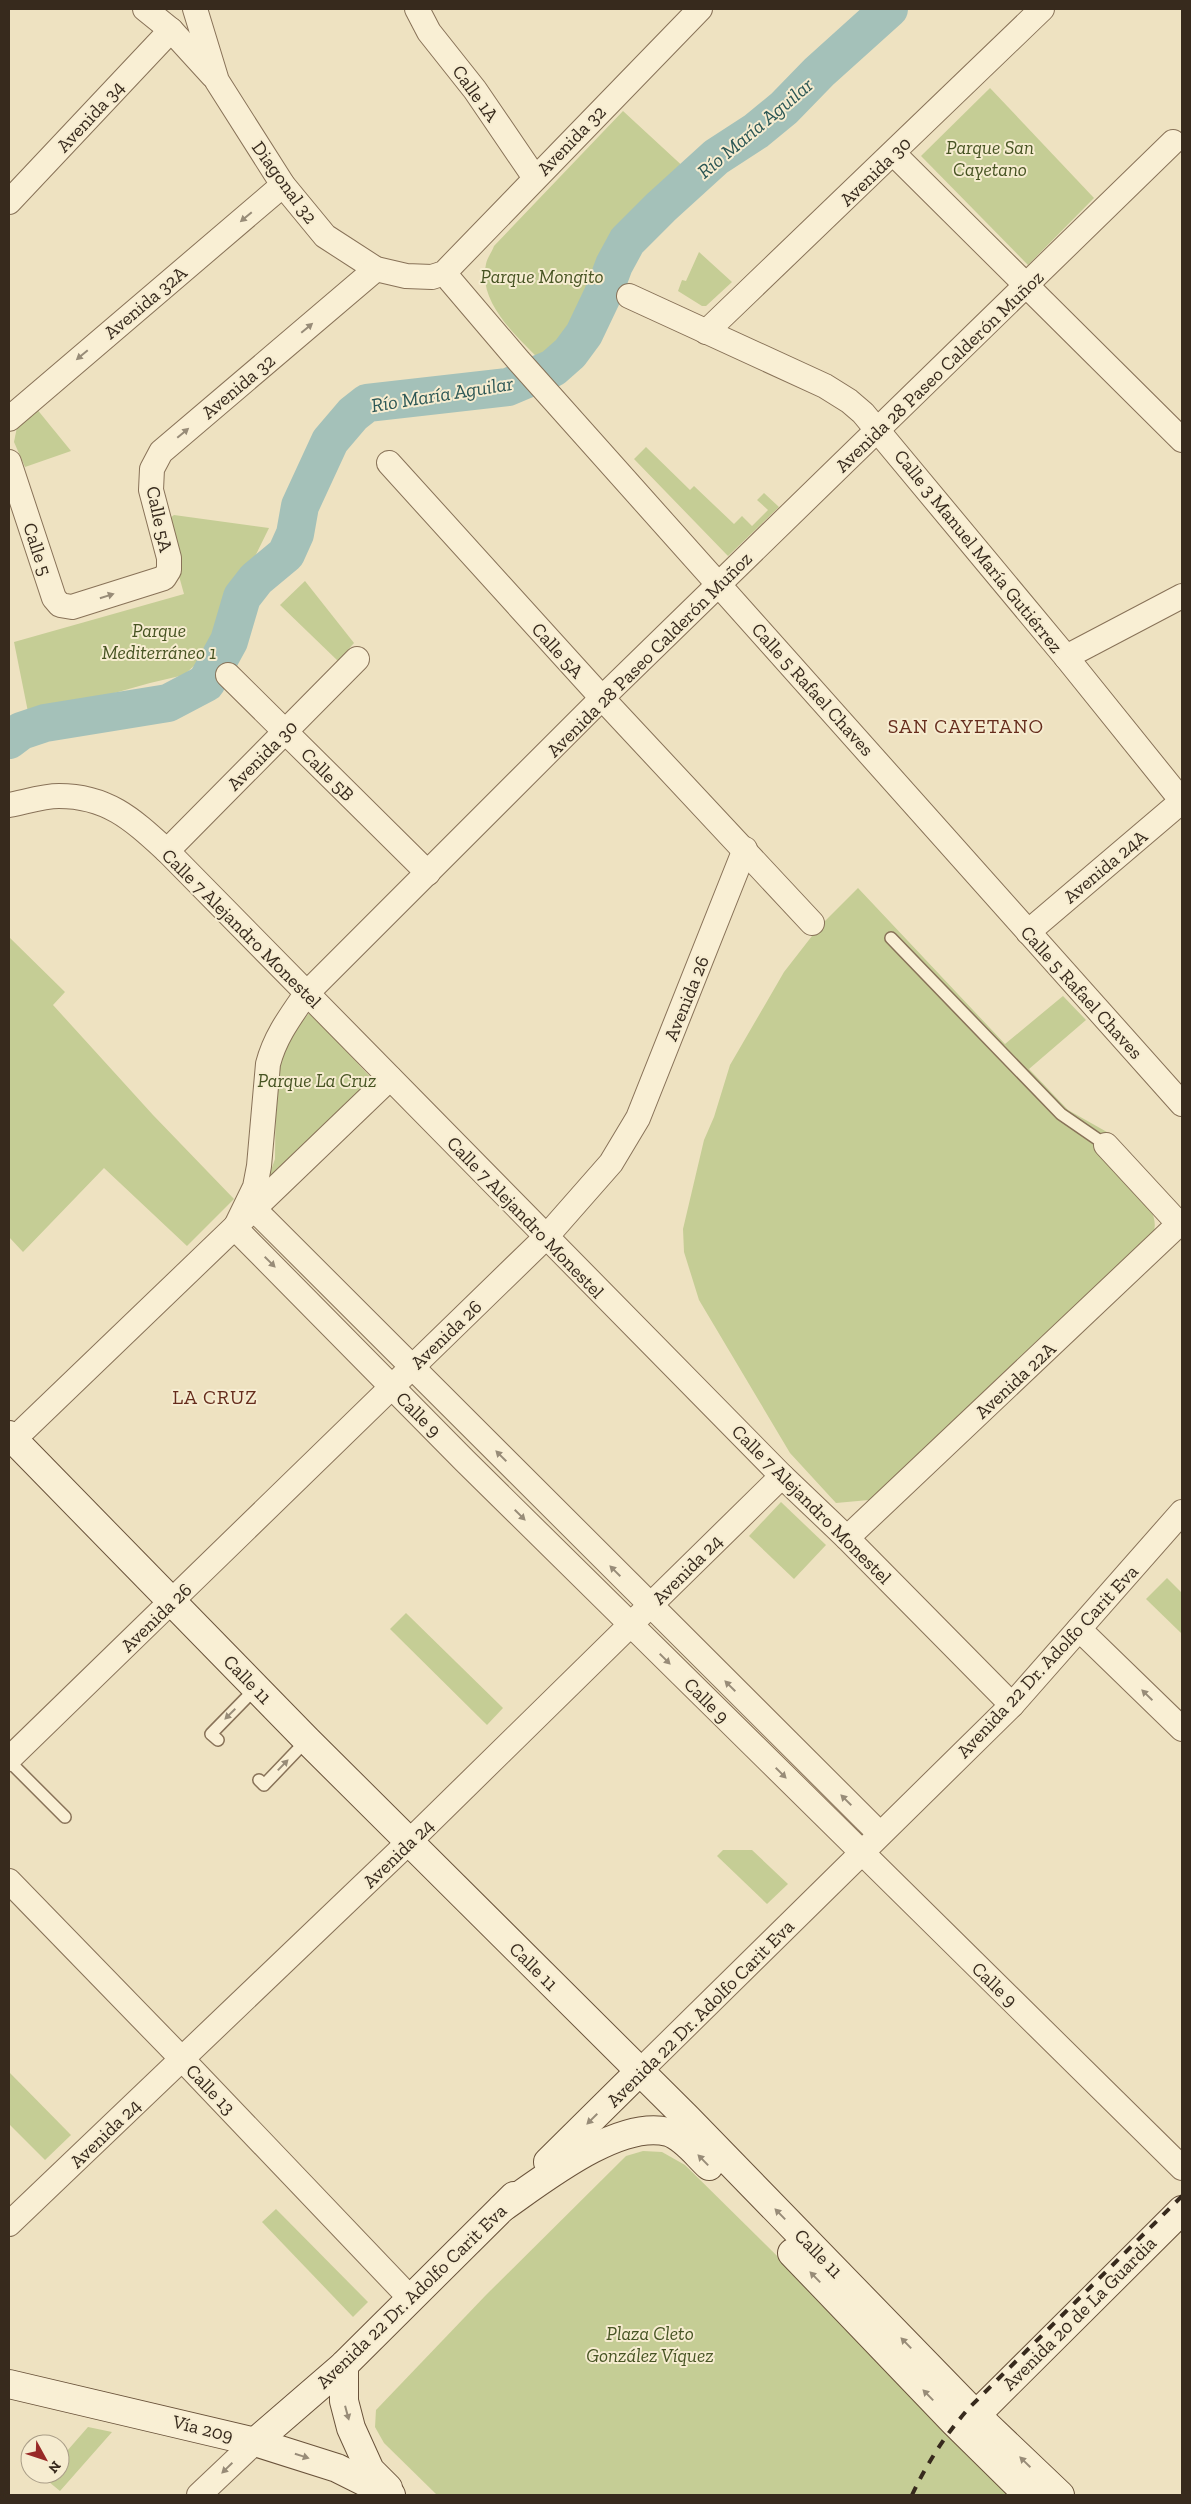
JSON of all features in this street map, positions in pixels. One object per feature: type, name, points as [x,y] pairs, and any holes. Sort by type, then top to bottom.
[{"type":"main road","name":"Calle 11","points":[[10,1439],[173,1600],[256,1688],[687,2118],[969,2422],[1028,2495]]},
{"type":"main road","name":"Avenida 22 Dr. Adolfo Carit Eva","points":[[255,2442],[344,2365],[639,2072]]},
{"type":"main road","points":[[572,2158],[625,2119],[643,2113],[663,2113],[687,2118]]},
{"type":"main road","name":"Calle 11","points":[[502,2208],[572,2158],[625,2135],[648,2130],[669,2132],[686,2143],[969,2422],[1060,2495]]},
{"type":"main road","name":"Avenida 20 de La Guardia","points":[[969,2422],[1182,2210]]},
{"type":"main road","points":[[344,2365],[344,2401],[351,2428],[370,2470],[396,2495]]},
{"type":"main road","name":"Vía 209","points":[[9,2384],[255,2442],[337,2468],[391,2495]]},
{"type":"street","points":[[145,9],[171,30],[217,81]]},
{"type":"street","name":"Diagonal 32","points":[[195,9],[217,81],[283,185],[325,236],[376,269],[406,276],[432,277],[444,273]]},
{"type":"street","name":"Calle 1A","points":[[417,9],[429,32],[475,90],[535,178]]},
{"type":"street","name":"Avenida 32","points":[[444,273],[700,9]]},
{"type":"street","name":"Avenida 30","points":[[706,332],[894,154],[1042,9]]},
{"type":"street","name":"Avenida 34","points":[[9,202],[171,30]]},
{"type":"street","name":"Avenida 28 Paseo Calderón Muñoz","points":[[252,1206],[262,1148],[268,1064],[272,1048],[281,1029],[306,994],[602,698],[1173,142]]},
{"type":"street","points":[[894,154],[1182,440]]},
{"type":"street","name":"Avenida 32A","points":[[9,419],[283,185]]},
{"type":"street","name":"Avenida 32","points":[[152,469],[161,452],[376,269]]},
{"type":"street","name":"Calle 5 Rafael Chaves","points":[[444,273],[519,362],[1182,1104]]},
{"type":"street","name":"Calle 3 Manuel María Gutiérrez","points":[[629,296],[825,386],[849,400],[879,430],[1182,801]]},
{"type":"street","name":"Calle 5","points":[[9,462],[54,598],[60,605],[72,607],[164,578],[169,570]]},
{"type":"street","name":"Calle 5A","points":[[389,463],[602,698],[745,849],[812,923]]},
{"type":"street","name":"Calle 5A","points":[[152,469],[150,490],[169,558],[169,570]]},
{"type":"street","points":[[1066,657],[1182,596]]},
{"type":"street","name":"Avenida 30","points":[[167,851],[358,659]]},
{"type":"street","name":"Calle 5B","points":[[228,675],[428,874]]},
{"type":"street","name":"Calle 7 Alejandro Monestel","points":[[9,805],[58,796],[87,799],[112,807],[132,819],[167,851],[782,1476],[848,1538],[1012,1705]]},
{"type":"street","name":"Avenida 24A","points":[[1028,932],[1182,801]]},
{"type":"street","name":"Avenida 26","points":[[9,1760],[546,1237],[611,1163],[638,1118],[745,849]]},
{"type":"street","name":"Avenida 28 Paseo Calderón Muñoz","points":[[10,1439],[236,1228],[252,1206],[390,1078]]},
{"type":"street","points":[[1106,1145],[1181,1222]]},
{"type":"street","name":"Calle 9","points":[[252,1206],[880,1834]]},
{"type":"street","name":"Avenida 22A","points":[[848,1538],[1181,1222]]},
{"type":"street","name":"Calle 9","points":[[236,1228],[631,1625],[1182,2168]]},
{"type":"street","name":"Avenida 24","points":[[9,2224],[410,1841],[782,1476]]},
{"type":"street","name":"Avenida 22 Dr. Adolfo Carit Eva","points":[[639,2072],[1012,1705],[1182,1512]]},
{"type":"street","points":[[1079,1629],[1182,1730]]},
{"type":"street","name":"Calle 13","points":[[9,1881],[411,2299]]},
{"type":"street","name":"Avenida 22 Dr. Adolfo Carit Eva","points":[[199,2495],[255,2442]]},
{"type":"lane","points":[[891,938],[1061,1114],[1106,1145]]},
{"type":"lane","points":[[218,1740],[211,1734],[256,1688]]},
{"type":"lane","points":[[259,1780],[264,1785],[308,1740]]},
{"type":"lane","points":[[9,1760],[65,1817]]},
{"type":"green space","name":"Parque San Cayetano","points":[[990,88],[1094,198],[1028,265],[921,156]]},
{"type":"green space","name":"Parque Mongito","points":[[623,111],[688,171],[621,238],[605,265],[577,331],[553,358],[544,364],[513,332],[494,307],[485,279],[487,262],[494,246]]},
{"type":"green space","points":[[699,252],[732,282],[706,306],[702,306],[678,291],[682,280],[686,281]]},
{"type":"green space","points":[[36,408],[71,451],[25,467],[14,442],[18,422]]},
{"type":"green space","points":[[646,447],[690,490],[694,486],[734,524],[742,516],[752,526],[768,510],[757,500],[764,493],[779,507],[728,556],[634,459]]},
{"type":"green space","name":"Parque Mediterráneo 1","points":[[174,515],[269,528],[242,583],[218,622],[208,653],[184,675],[29,717],[14,642],[184,594],[164,522]]},
{"type":"green space","points":[[305,581],[354,643],[338,661],[280,605]]},
{"type":"green space","points":[[858,888],[1005,1044],[1063,996],[1086,1020],[1029,1069],[1068,1110],[1114,1136],[1106,1145],[1151,1209],[1155,1223],[1153,1234],[1137,1254],[869,1500],[836,1503],[790,1453],[699,1300],[684,1252],[683,1229],[704,1140],[714,1117],[730,1065],[784,972],[819,927]]},
{"type":"green space","points":[[9,937],[65,992],[53,1005],[153,1115],[234,1199],[187,1246],[104,1168],[23,1252],[9,1237]]},
{"type":"green space","name":"Parque La Cruz","points":[[310,1012],[374,1081],[264,1190],[275,1159],[276,1072],[292,1034]]},
{"type":"green space","points":[[781,1502],[826,1545],[794,1579],[749,1536]]},
{"type":"green space","points":[[1167,1578],[1182,1593],[1182,1634],[1146,1599]]},
{"type":"green space","points":[[406,1613],[503,1708],[487,1725],[390,1629]]},
{"type":"green space","points":[[723,1850],[752,1850],[788,1884],[767,1904],[717,1856]]},
{"type":"green space","points":[[9,2072],[71,2135],[45,2160],[9,2124]]},
{"type":"green space","name":"Plaza Cleto González Víquez","points":[[643,2151],[662,2152],[685,2165],[1019,2495],[437,2495],[384,2443],[375,2427],[376,2410],[486,2295],[626,2156]]},
{"type":"green space","points":[[276,2209],[368,2302],[353,2317],[262,2222]]},
{"type":"green space","points":[[88,2427],[112,2432],[70,2480],[70,2448]]},
{"type":"green space","points":[[52,2484],[66,2484],[60,2491]]},
{"type":"waterway","name":"Río María Aguilar","points":[[9,740],[21,731],[45,723],[168,703],[206,683],[229,641],[242,597],[256,579],[286,554],[295,534],[300,506],[330,441],[353,414],[367,403],[508,387],[553,368],[570,353],[584,334],[604,292],[614,265],[627,241],[716,157],[756,131],[784,108],[819,72],[889,9]]},
{"type":"railway","points":[[912,2495],[937,2449],[969,2408],[1182,2196]]},
{"type":"district","name":"SAN CAYETANO","points":[[966,726]]},
{"type":"district","name":"LA CRUZ","points":[[215,1397]]}]
